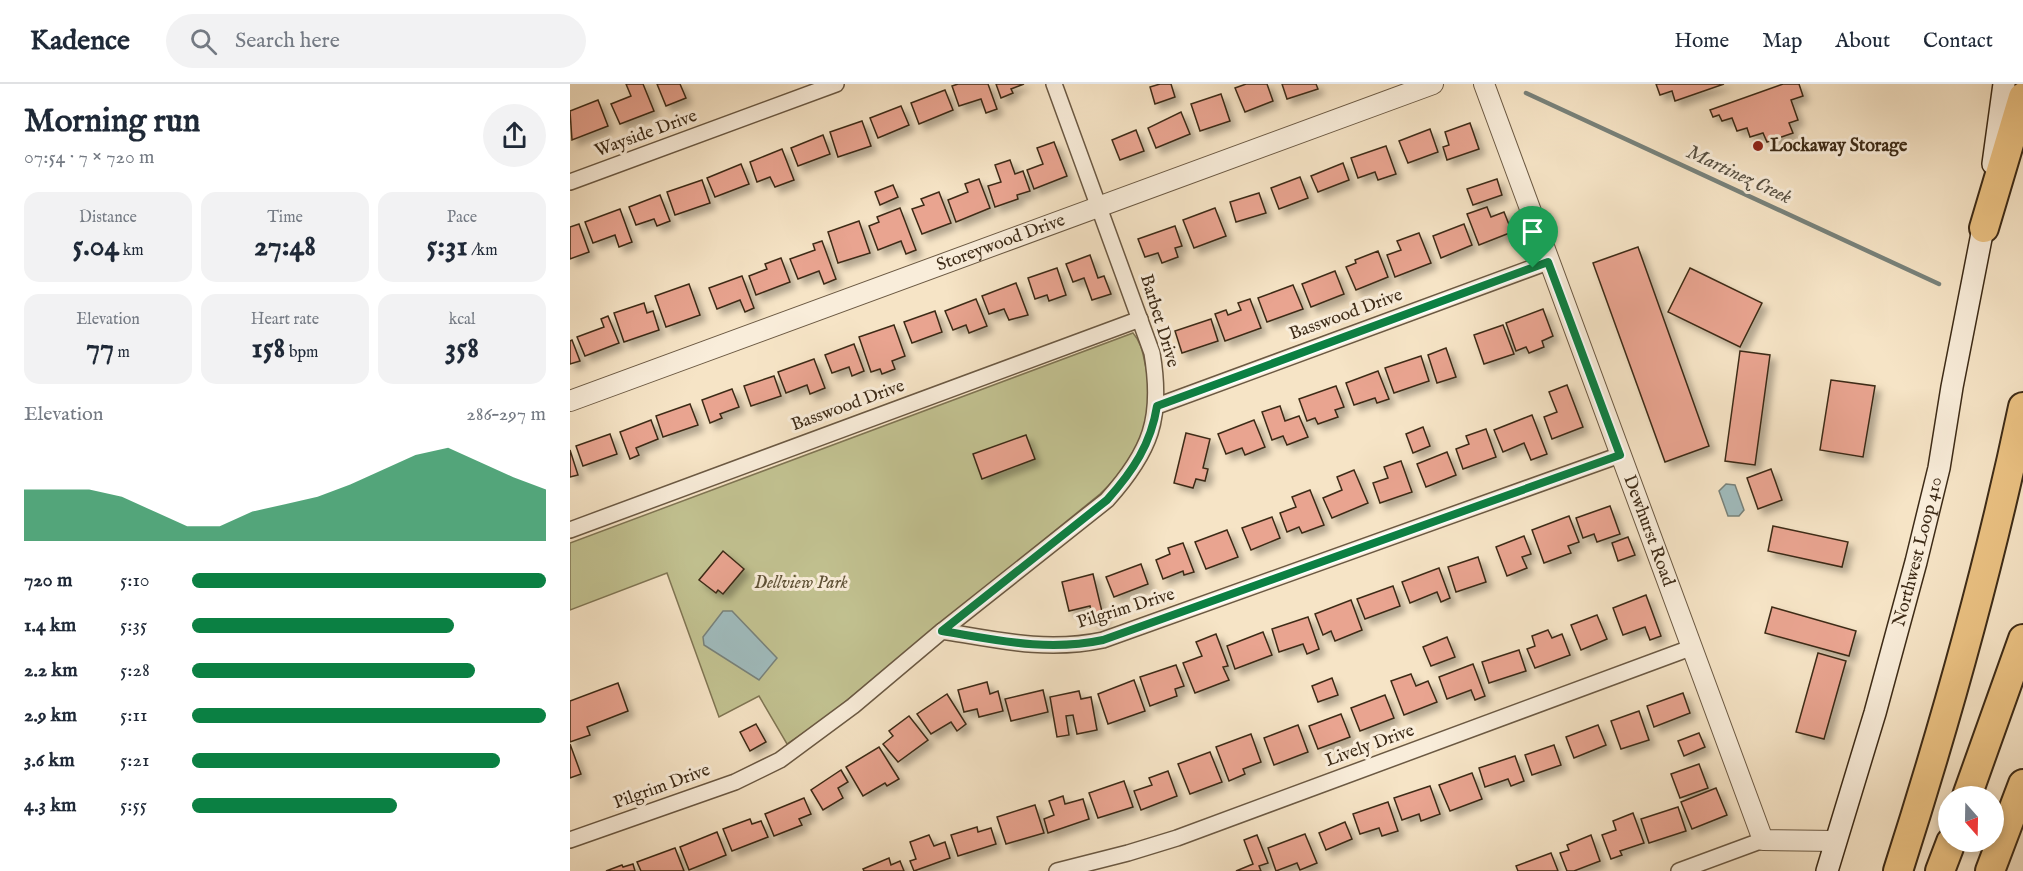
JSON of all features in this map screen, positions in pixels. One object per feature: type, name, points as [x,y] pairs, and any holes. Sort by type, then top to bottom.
[{"type":"highway","points":[[1984,228],[2023,97]]},
{"type":"highway","points":[[1898,871],[1964,654],[2023,407]]},
{"type":"highway","points":[[1971,786],[2023,639]]},
{"type":"highway","points":[[1990,871],[2023,784]]},
{"type":"highway","points":[[1940,871],[1947,852]]},
{"type":"main road","name":"Northwest Loop 410","points":[[1827,871],[1875,713],[1939,468],[1952,387],[1984,228],[2004,84]]},
{"type":"street","name":"Wayside Drive","points":[[570,183],[836,84]]},
{"type":"street","name":"Barbet Drive","points":[[942,631],[1107,500],[1129,476],[1144,449],[1157,406],[1157,382],[1152,353],[1053,84]]},
{"type":"street","name":"Storeywood Drive","points":[[570,401],[1433,84]]},
{"type":"street","name":"Dewhurst Road","points":[[1484,84],[1763,840]]},
{"type":"street","name":"Basswood Drive","points":[[1157,406],[1548,262]]},
{"type":"street","name":"Basswood Drive","points":[[570,530],[1140,320]]},
{"type":"street","name":"Pilgrim Drive","points":[[570,840],[735,782],[780,760],[853,706],[942,631],[1040,646],[1081,645],[1103,640],[1620,455]]},
{"type":"street","name":"Lively Drive","points":[[1057,871],[1128,854],[1177,838],[1693,646]]},
{"type":"street","points":[[1679,871],[1763,840],[1836,841]]},
{"type":"green space","name":"Dellview Park","points":[[1133,333],[1143,354],[1149,387],[1149,404],[1141,437],[1134,452],[1113,481],[824,719],[787,744],[759,696],[719,717],[667,573],[570,610],[570,543]]},
{"type":"water","points":[[1726,484],[1735,485],[1744,510],[1739,516],[1728,516],[1719,491]]},
{"type":"water","points":[[723,611],[732,611],[777,658],[759,680],[704,645],[703,637]]},
{"type":"building","points":[[626,84],[643,84],[654,111],[620,124],[611,104],[631,96]]},
{"type":"building","points":[[657,84],[680,84],[686,98],[666,106]]},
{"type":"building","points":[[988,84],[997,109],[986,113],[981,99],[959,106],[952,86]]},
{"type":"building","points":[[996,84],[1024,84],[1011,89],[1013,93],[1001,98]]},
{"type":"building","points":[[1171,84],[1175,97],[1155,104],[1150,87]]},
{"type":"building","points":[[1246,84],[1267,84],[1273,101],[1245,112],[1235,88]]},
{"type":"building","points":[[1282,84],[1316,84],[1318,89],[1287,99]]},
{"type":"building","points":[[1656,84],[1724,84],[1675,101],[1672,91],[1660,95]]},
{"type":"building","points":[[1783,84],[1799,84],[1803,96],[1791,100],[1798,120],[1789,123],[1793,133],[1767,142],[1763,133],[1750,137],[1747,128],[1737,131],[1732,118],[1722,121],[1719,115],[1713,117],[1710,110]]},
{"type":"building","points":[[945,90],[953,110],[919,124],[911,103]]},
{"type":"building","points":[[1221,94],[1230,121],[1200,131],[1191,104]]},
{"type":"building","points":[[598,100],[608,126],[572,140],[570,111]]},
{"type":"building","points":[[901,106],[909,125],[878,138],[870,118]]},
{"type":"building","points":[[1181,112],[1190,134],[1156,148],[1148,128]]},
{"type":"building","points":[[862,121],[871,146],[838,157],[830,132]]},
{"type":"building","points":[[1470,123],[1479,149],[1447,160],[1443,147],[1449,145],[1445,132]]},
{"type":"building","points":[[1430,129],[1438,152],[1408,163],[1399,141]]},
{"type":"building","points":[[1136,130],[1144,151],[1120,160],[1112,140]]},
{"type":"building","points":[[823,135],[830,154],[798,166],[791,148]]},
{"type":"building","points":[[1054,142],[1067,176],[1034,189],[1027,170],[1043,164],[1037,148]]},
{"type":"building","points":[[1386,146],[1396,174],[1378,180],[1375,172],[1358,178],[1351,158]]},
{"type":"building","points":[[782,149],[794,180],[775,187],[770,177],[757,182],[750,162]]},
{"type":"building","points":[[1010,160],[1015,174],[1023,171],[1030,191],[1017,195],[1018,199],[995,207],[988,186],[1001,182],[995,165]]},
{"type":"building","points":[[1343,163],[1349,180],[1318,192],[1311,176]]},
{"type":"building","points":[[741,164],[749,184],[715,197],[707,178]]},
{"type":"building","points":[[1300,177],[1308,198],[1279,209],[1271,188]]},
{"type":"building","points":[[979,179],[990,208],[956,222],[948,200],[968,192],[965,184]]},
{"type":"building","points":[[1497,179],[1502,195],[1473,205],[1467,189]]},
{"type":"building","points":[[702,180],[710,203],[675,215],[667,192]]},
{"type":"building","points":[[893,185],[898,197],[880,205],[875,192]]},
{"type":"building","points":[[939,192],[951,223],[922,234],[912,209],[924,205],[921,199]]},
{"type":"building","points":[[1259,193],[1266,213],[1236,222],[1230,202]]},
{"type":"building","points":[[660,195],[670,221],[657,226],[654,219],[636,225],[629,207]]},
{"type":"building","points":[[1487,207],[1491,217],[1504,212],[1512,232],[1479,245],[1467,214]]},
{"type":"building","points":[[900,208],[916,250],[906,254],[901,241],[878,250],[869,226],[879,222],[877,217]]},
{"type":"building","points":[[1215,208],[1226,236],[1194,248],[1183,220]]},
{"type":"building","points":[[620,209],[632,242],[619,247],[615,235],[593,243],[585,222]]},
{"type":"building","points":[[859,221],[870,253],[838,263],[828,232]]},
{"type":"building","points":[[579,224],[589,252],[570,259],[570,227]]},
{"type":"building","points":[[1464,224],[1472,245],[1441,258],[1433,236]]},
{"type":"building","points":[[1175,226],[1182,246],[1175,248],[1178,257],[1162,263],[1158,253],[1145,257],[1138,239]]},
{"type":"building","points":[[1419,233],[1431,263],[1395,277],[1387,255],[1401,250],[1397,241]]},
{"type":"building","points":[[822,241],[836,279],[824,284],[819,271],[798,279],[790,259],[815,250],[813,244]]},
{"type":"building","points":[[1638,247],[1709,446],[1665,462],[1593,263]]},
{"type":"building","points":[[1378,251],[1388,277],[1356,290],[1346,267],[1356,263],[1355,260]]},
{"type":"building","points":[[1090,255],[1098,278],[1104,276],[1111,294],[1092,300],[1084,278],[1073,282],[1066,264]]},
{"type":"building","points":[[781,258],[790,282],[756,295],[749,276],[767,269],[765,264]]},
{"type":"building","points":[[1057,268],[1066,295],[1049,301],[1047,295],[1035,299],[1028,278]]},
{"type":"building","points":[[1690,268],[1762,303],[1740,347],[1668,312]]},
{"type":"building","points":[[1335,271],[1344,294],[1311,307],[1302,284]]},
{"type":"building","points":[[742,276],[754,308],[745,312],[740,300],[717,309],[709,288]]},
{"type":"building","points":[[1016,283],[1028,315],[1009,320],[1004,309],[989,314],[982,296]]},
{"type":"building","points":[[689,284],[700,315],[666,327],[655,296]]},
{"type":"building","points":[[1293,285],[1303,309],[1267,322],[1258,298]]},
{"type":"building","points":[[976,299],[987,326],[969,333],[966,325],[953,330],[945,311]]},
{"type":"building","points":[[1250,299],[1261,328],[1225,341],[1215,314],[1226,310],[1228,315],[1241,310],[1238,303]]},
{"type":"building","points":[[644,303],[647,313],[653,311],[659,330],[624,342],[614,313]]},
{"type":"building","points":[[1543,309],[1553,336],[1542,341],[1544,347],[1529,353],[1526,347],[1516,351],[1506,323]]},
{"type":"building","points":[[935,311],[942,332],[912,343],[904,322]]},
{"type":"building","points":[[608,316],[619,343],[585,356],[577,337],[604,327],[601,319]]},
{"type":"building","points":[[1211,319],[1218,341],[1182,353],[1175,331]]},
{"type":"building","points":[[894,325],[905,356],[892,361],[895,369],[882,374],[880,369],[871,372],[859,337]]},
{"type":"building","points":[[1503,325],[1514,354],[1484,364],[1474,335]]},
{"type":"building","points":[[572,340],[580,361],[570,364],[570,341]]},
{"type":"building","points":[[854,344],[864,371],[852,376],[849,367],[832,373],[825,355]]},
{"type":"building","points":[[1446,348],[1456,377],[1437,383],[1428,355]]},
{"type":"building","points":[[1740,351],[1770,355],[1755,465],[1725,461]]},
{"type":"building","points":[[1421,356],[1429,381],[1394,393],[1385,368]]},
{"type":"building","points":[[814,359],[825,388],[810,394],[807,385],[786,393],[778,372]]},
{"type":"building","points":[[1378,371],[1389,399],[1377,403],[1375,398],[1354,405],[1346,383]]},
{"type":"building","points":[[774,376],[781,396],[751,406],[744,386]]},
{"type":"building","points":[[1831,380],[1875,386],[1863,457],[1820,450]]},
{"type":"building","points":[[1567,385],[1583,427],[1552,439],[1544,417],[1557,412],[1549,392]]},
{"type":"building","points":[[1336,386],[1344,407],[1335,410],[1338,417],[1318,424],[1315,418],[1307,421],[1299,399]]},
{"type":"building","points":[[732,389],[739,407],[720,414],[722,418],[710,423],[702,400]]},
{"type":"building","points":[[690,404],[698,425],[663,437],[656,416]]},
{"type":"building","points":[[1280,406],[1285,421],[1299,416],[1308,437],[1287,445],[1283,436],[1272,440],[1262,412]]},
{"type":"building","points":[[1532,415],[1547,454],[1531,460],[1524,443],[1503,452],[1494,430]]},
{"type":"building","points":[[651,420],[658,439],[636,448],[639,455],[630,459],[620,432]]},
{"type":"building","points":[[1254,420],[1265,447],[1245,455],[1242,448],[1226,454],[1218,434]]},
{"type":"building","points":[[1423,427],[1430,446],[1413,453],[1406,434]]},
{"type":"building","points":[[1486,429],[1496,457],[1463,469],[1456,449],[1469,444],[1466,436]]},
{"type":"building","points":[[1186,433],[1210,439],[1203,468],[1208,469],[1205,481],[1196,479],[1193,488],[1174,483]]},
{"type":"building","points":[[610,434],[617,454],[583,466],[576,446]]},
{"type":"building","points":[[1026,435],[1035,459],[982,479],[973,454]]},
{"type":"building","points":[[570,450],[578,475],[570,477]]},
{"type":"building","points":[[1447,452],[1456,475],[1426,487],[1417,464]]},
{"type":"building","points":[[1401,461],[1412,492],[1380,503],[1373,483],[1388,478],[1384,467]]},
{"type":"building","points":[[1771,469],[1782,500],[1758,509],[1747,478]]},
{"type":"building","points":[[1354,470],[1368,503],[1332,518],[1323,498],[1342,490],[1337,477]]},
{"type":"building","points":[[1310,490],[1324,525],[1302,533],[1299,527],[1287,532],[1280,513],[1296,507],[1292,497]]},
{"type":"building","points":[[1610,506],[1620,534],[1597,542],[1594,534],[1583,538],[1576,518]]},
{"type":"building","points":[[1569,516],[1579,542],[1568,546],[1571,553],[1544,563],[1532,530]]},
{"type":"building","points":[[1272,517],[1280,538],[1251,550],[1242,528]]},
{"type":"building","points":[[1773,526],[1848,542],[1842,567],[1768,551]]},
{"type":"building","points":[[1227,530],[1238,557],[1206,569],[1195,542]]},
{"type":"building","points":[[1524,536],[1531,554],[1522,557],[1527,568],[1507,576],[1496,547]]},
{"type":"building","points":[[1628,537],[1635,555],[1618,561],[1612,543]]},
{"type":"building","points":[[1183,543],[1194,572],[1184,575],[1183,571],[1163,579],[1156,560],[1170,554],[1168,548]]},
{"type":"building","points":[[723,551],[744,569],[723,594],[718,590],[716,593],[699,580]]},
{"type":"building","points":[[1478,557],[1486,582],[1456,592],[1448,567]]},
{"type":"building","points":[[1141,564],[1148,584],[1114,597],[1106,577]]},
{"type":"building","points":[[1439,568],[1450,598],[1441,602],[1437,592],[1410,603],[1402,582]]},
{"type":"building","points":[[1093,574],[1104,620],[1094,623],[1090,606],[1069,611],[1062,582]]},
{"type":"building","points":[[1393,586],[1400,606],[1365,619],[1357,599]]},
{"type":"building","points":[[1646,595],[1661,636],[1650,640],[1645,627],[1623,635],[1613,608]]},
{"type":"building","points":[[1351,600],[1362,630],[1335,641],[1331,631],[1323,635],[1315,614]]},
{"type":"building","points":[[1772,607],[1856,631],[1849,656],[1765,633]]},
{"type":"building","points":[[1597,615],[1607,639],[1581,650],[1571,625]]},
{"type":"building","points":[[1308,617],[1319,649],[1307,654],[1303,644],[1279,652],[1272,629]]},
{"type":"building","points":[[1548,630],[1552,638],[1562,634],[1570,655],[1535,668],[1527,649],[1535,646],[1532,636]]},
{"type":"building","points":[[1263,632],[1272,655],[1235,669],[1227,646]]},
{"type":"building","points":[[1216,634],[1228,666],[1223,667],[1229,680],[1195,693],[1183,663],[1202,656],[1196,642]]},
{"type":"building","points":[[1447,637],[1455,657],[1431,666],[1423,647]]},
{"type":"building","points":[[1519,650],[1526,671],[1489,683],[1482,662]]},
{"type":"building","points":[[1818,653],[1846,661],[1824,739],[1796,732]]},
{"type":"building","points":[[1473,664],[1485,696],[1475,700],[1471,690],[1447,699],[1439,677]]},
{"type":"building","points":[[1176,665],[1184,686],[1175,689],[1177,696],[1150,706],[1140,677]]},
{"type":"building","points":[[1411,674],[1416,686],[1428,681],[1437,702],[1404,715],[1391,681]]},
{"type":"building","points":[[1332,678],[1338,695],[1318,702],[1312,686]]},
{"type":"building","points":[[1134,680],[1145,711],[1108,724],[1098,694]]},
{"type":"building","points":[[987,682],[990,694],[998,691],[1003,711],[979,717],[977,709],[964,712],[958,690]]},
{"type":"building","points":[[618,683],[628,711],[587,727],[590,735],[570,742],[570,701]]},
{"type":"building","points":[[1043,690],[1048,712],[1011,721],[1005,699]]},
{"type":"building","points":[[1079,691],[1081,699],[1091,697],[1097,730],[1077,734],[1073,715],[1066,716],[1069,735],[1057,737],[1050,697]]},
{"type":"building","points":[[1683,693],[1690,713],[1654,727],[1647,706]]},
{"type":"building","points":[[947,694],[966,724],[957,731],[951,722],[931,734],[917,714]]},
{"type":"building","points":[[1385,695],[1394,718],[1360,731],[1351,708]]},
{"type":"building","points":[[1639,711],[1649,740],[1621,749],[1611,721]]},
{"type":"building","points":[[1341,714],[1350,737],[1318,749],[1309,726]]},
{"type":"building","points":[[909,716],[928,740],[898,762],[883,744],[893,736],[889,731]]},
{"type":"building","points":[[756,724],[766,742],[750,751],[740,732]]},
{"type":"building","points":[[1298,725],[1308,752],[1274,765],[1264,738]]},
{"type":"building","points":[[1598,725],[1606,745],[1574,758],[1566,737]]},
{"type":"building","points":[[1699,733],[1705,747],[1684,756],[1678,741]]},
{"type":"building","points":[[1251,734],[1261,762],[1243,769],[1245,774],[1229,781],[1216,747]]},
{"type":"building","points":[[570,744],[581,774],[570,778]]},
{"type":"building","points":[[1554,745],[1561,765],[1532,775],[1525,755]]},
{"type":"building","points":[[879,747],[899,779],[887,786],[885,783],[863,796],[846,767]]},
{"type":"building","points":[[1210,752],[1222,782],[1190,794],[1178,764]]},
{"type":"building","points":[[1515,756],[1524,781],[1511,786],[1508,779],[1485,787],[1479,768]]},
{"type":"building","points":[[1699,764],[1708,788],[1680,798],[1671,774]]},
{"type":"building","points":[[841,770],[848,782],[838,788],[843,798],[823,810],[811,790]]},
{"type":"building","points":[[1168,771],[1177,796],[1141,810],[1134,791],[1152,785],[1149,778]]},
{"type":"building","points":[[1472,773],[1482,799],[1450,811],[1439,785]]},
{"type":"building","points":[[1124,781],[1133,807],[1098,818],[1089,793]]},
{"type":"building","points":[[1430,786],[1440,814],[1421,821],[1419,814],[1402,820],[1394,798]]},
{"type":"building","points":[[1716,788],[1727,815],[1692,829],[1681,802]]},
{"type":"building","points":[[1063,796],[1065,804],[1083,799],[1089,819],[1048,833],[1044,819],[1054,815],[1049,801]]},
{"type":"building","points":[[804,798],[811,814],[799,819],[802,825],[774,836],[765,814]]},
{"type":"building","points":[[1388,802],[1398,831],[1382,836],[1379,828],[1360,834],[1353,814]]},
{"type":"building","points":[[1035,805],[1044,833],[1006,844],[997,817]]},
{"type":"building","points":[[1678,807],[1686,831],[1649,843],[1641,819]]},
{"type":"building","points":[[1633,813],[1644,843],[1620,851],[1622,855],[1611,859],[1602,835],[1616,830],[1613,821]]},
{"type":"building","points":[[750,819],[752,824],[761,821],[768,837],[732,851],[723,829]]},
{"type":"building","points":[[1345,822],[1352,839],[1326,850],[1319,833]]},
{"type":"building","points":[[977,827],[978,832],[991,828],[996,844],[958,856],[951,835]]},
{"type":"building","points":[[717,832],[726,855],[689,870],[680,847]]},
{"type":"building","points":[[1305,834],[1317,863],[1300,870],[1297,863],[1276,871],[1268,848]]},
{"type":"building","points":[[929,835],[934,846],[945,842],[950,858],[914,871],[910,861],[916,859],[910,842]]},
{"type":"building","points":[[1257,835],[1268,863],[1259,866],[1261,871],[1236,871],[1253,864],[1244,840]]},
{"type":"building","points":[[1591,835],[1600,861],[1574,871],[1567,871],[1560,853],[1569,850],[1567,845]]},
{"type":"building","points":[[675,848],[684,871],[641,871],[637,862]]},
{"type":"building","points":[[1551,853],[1558,871],[1518,871],[1516,866]]},
{"type":"building","points":[[889,858],[891,865],[900,861],[904,871],[864,871],[863,869]]},
{"type":"building","points":[[633,864],[635,871],[606,871],[622,865],[623,867]]},
{"type":"waterway","name":"Martinez Creek","points":[[1526,93],[1939,284]]},
{"type":"place","name":"Lockaway Storage","points":[[1758,146]]},
{"type":"route","points":[[1548,262],[1620,455],[1103,640],[1081,645],[1040,646],[942,631],[1107,500],[1129,476],[1144,449],[1157,406],[1533,268],[1548,262]]}]
